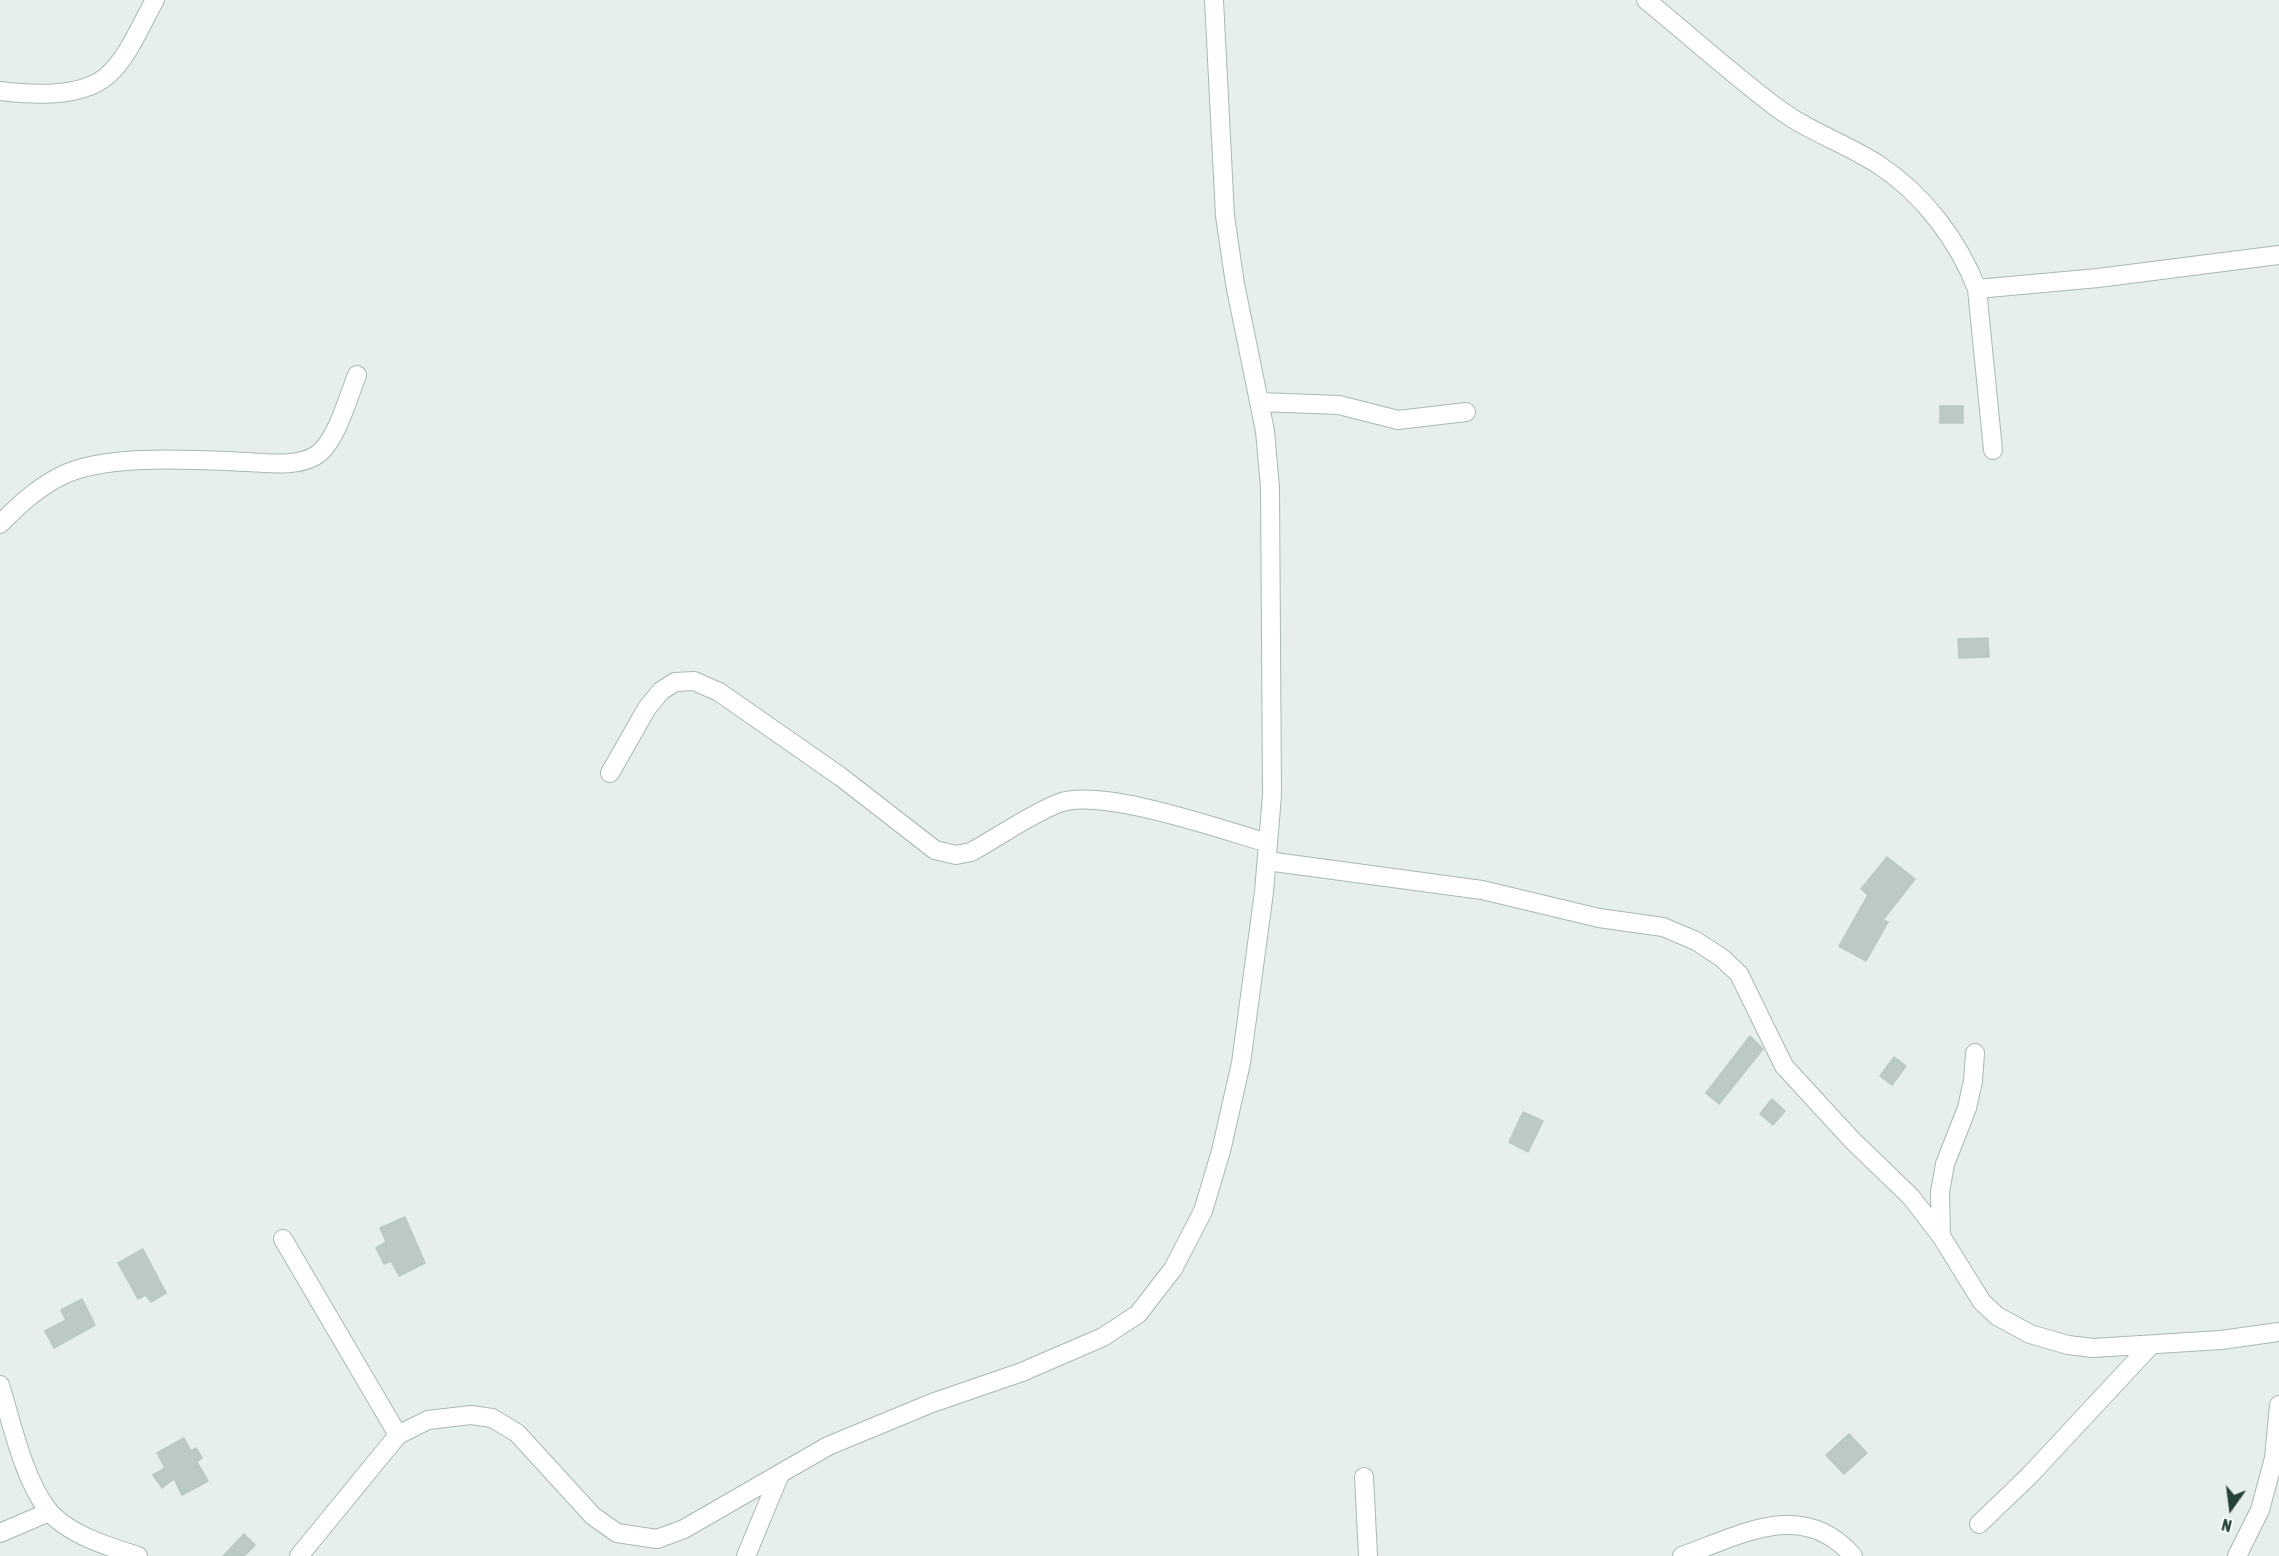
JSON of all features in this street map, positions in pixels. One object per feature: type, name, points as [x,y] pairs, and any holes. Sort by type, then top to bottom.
[{"type":"street","points":[[0,91],[28,95],[58,93],[82,88],[107,76],[125,53],[155,0]]},
{"type":"street","points":[[299,1556],[398,1435],[429,1420],[471,1415],[492,1418],[517,1433],[593,1516],[617,1533],[657,1539],[684,1529],[828,1446],[932,1403],[1022,1372],[1102,1337],[1138,1314],[1173,1269],[1203,1211],[1221,1151],[1241,1063],[1268,852],[1272,795],[1270,488],[1260,402],[1235,284],[1225,216],[1214,0]]},
{"type":"street","points":[[1646,0],[1778,109],[1879,165],[1911,188],[1942,227],[1968,264],[1977,289],[1993,450]]},
{"type":"street","points":[[1977,289],[2098,278],[2279,255]]},
{"type":"street","points":[[0,524],[29,496],[62,475],[87,467],[158,459],[290,463],[316,456],[329,441],[338,425],[357,375]]},
{"type":"street","points":[[1260,402],[1339,405],[1398,420],[1466,412]]},
{"type":"street","points":[[610,773],[647,708],[661,691],[675,682],[694,681],[719,692],[841,777],[935,850],[956,855],[971,852],[1060,803],[1087,798],[1159,811],[1268,852],[1482,890],[1599,918],[1663,927],[1696,941],[1722,958],[1739,974],[1754,1000],[1771,1044],[1784,1066],[1852,1140],[1911,1197],[1941,1236],[1982,1302],[1997,1316],[2030,1334],[2068,1345],[2093,1347],[2221,1340],[2279,1332]]},
{"type":"street","points":[[1941,1236],[1940,1192],[1945,1164],[1967,1108],[1973,1081],[1975,1053]]},
{"type":"street","points":[[283,1239],[398,1435]]},
{"type":"street","points":[[1979,1524],[2029,1476],[2151,1345]]},
{"type":"street","points":[[0,1385],[34,1489],[49,1512],[70,1527],[112,1548],[138,1556]]},
{"type":"street","points":[[2237,1556],[2260,1510],[2274,1458],[2279,1405]]},
{"type":"street","points":[[746,1556],[780,1474]]},
{"type":"street","points":[[1364,1478],[1368,1556]]},
{"type":"street","points":[[0,1533],[49,1512]]},
{"type":"street","points":[[1682,1556],[1768,1525],[1794,1524],[1816,1528],[1841,1542],[1853,1556]]},
{"type":"building","points":[[1940,406],[1963,406],[1963,423],[1940,423]]},
{"type":"building","points":[[1988,638],[1989,657],[1959,658],[1958,639]]},
{"type":"building","points":[[1887,857],[1915,879],[1883,920],[1888,922],[1866,961],[1839,946],[1868,895],[1861,889]]},
{"type":"building","points":[[1750,1036],[1763,1049],[1719,1104],[1706,1093]]},
{"type":"building","points":[[1894,1057],[1906,1066],[1892,1085],[1880,1076]]},
{"type":"building","points":[[1772,1099],[1785,1111],[1773,1125],[1760,1114]]},
{"type":"building","points":[[1523,1112],[1543,1121],[1528,1152],[1509,1142]]},
{"type":"building","points":[[405,1217],[425,1263],[399,1276],[391,1261],[384,1264],[376,1248],[386,1242],[380,1228]]},
{"type":"building","points":[[143,1249],[166,1293],[151,1302],[146,1295],[138,1299],[118,1263]]},
{"type":"building","points":[[82,1299],[95,1325],[54,1348],[45,1331],[66,1320],[61,1310]]},
{"type":"building","points":[[1849,1434],[1867,1453],[1844,1474],[1826,1455]]},
{"type":"building","points":[[184,1438],[191,1451],[196,1448],[202,1458],[197,1462],[208,1481],[182,1495],[174,1479],[162,1488],[153,1475],[165,1468],[157,1453]]},
{"type":"building","points":[[244,1534],[255,1545],[244,1556],[223,1556]]}]
